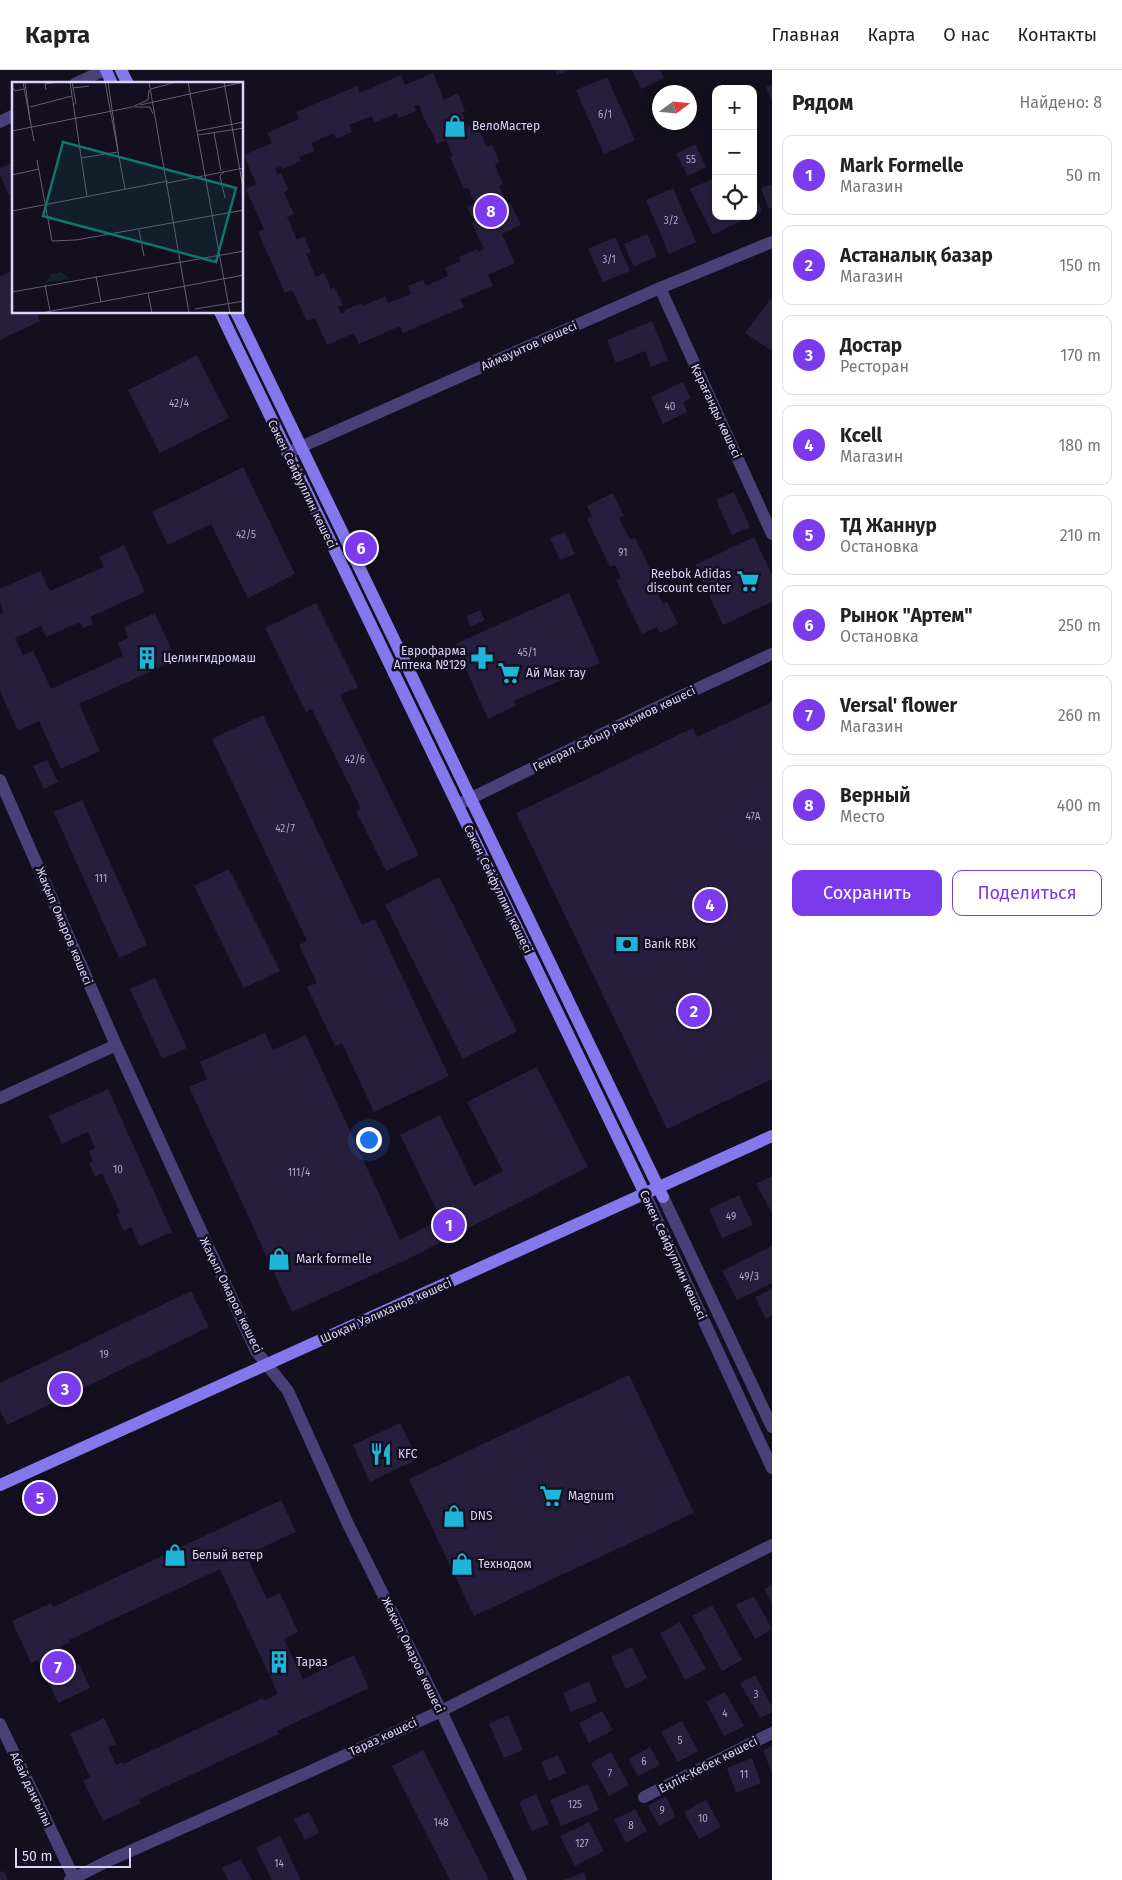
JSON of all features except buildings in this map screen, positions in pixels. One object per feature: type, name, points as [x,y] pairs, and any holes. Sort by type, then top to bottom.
[{"type":"main road","points":[[105,70],[111,82]]},
{"type":"main road","points":[[121,70],[127,82]]},
{"type":"main road","name":"Сәкен Сейфуллин көшесі","points":[[221,314],[645,1194]]},
{"type":"main road","name":"Сәкен Сейфуллин көшесі","points":[[237,314],[661,1192]]},
{"type":"main road","name":"Шоқан Уәлиханов көшесі","points":[[0,1485],[645,1194],[661,1192],[772,1136]]},
{"type":"street","points":[[79,82],[105,70]]},
{"type":"street","points":[[0,122],[12,116]]},
{"type":"street","name":"Аймауытов көшесі","points":[[287,453],[660,288],[772,242]]},
{"type":"street","name":"Қарағанды көшесі","points":[[660,288],[772,534]]},
{"type":"street","name":"Генерал Сабыр Рақымов көшесі","points":[[457,805],[643,714],[772,654]]},
{"type":"street","name":"Жақып Омаров көшесі","points":[[0,780],[116,1045],[256,1351],[288,1391],[348,1524],[441,1711],[520,1880]]},
{"type":"street","points":[[0,1098],[116,1045]]},
{"type":"street","name":"Сәкен Сейфуллин көшесі","points":[[661,1192],[772,1427]]},
{"type":"street","name":"Сәкен Сейфуллин көшесі","points":[[645,1194],[772,1468]]},
{"type":"street","name":"Тараз көшесі","points":[[73,1879],[441,1711],[772,1545]]},
{"type":"street","name":"Абай даңғылы","points":[[0,1724],[73,1879]]},
{"type":"street","name":"Еңлік-Кебек көшесі","points":[[644,1797],[772,1733]]},
{"type":"place","name":"ВелоМастер","points":[[455,126]]},
{"type":"place","name":"Верный","points":[[491,211]]},
{"type":"place","name":"Рынок \"Артем\"","points":[[361,548]]},
{"type":"place","name":"Reebok Adidas discount center","points":[[748,581]]},
{"type":"place","name":"Целингидромаш","points":[[147,658]]},
{"type":"place","name":"Еврофарма Аптека №129","points":[[482,658]]},
{"type":"place","name":"Ай Мак тау","points":[[509,673]]},
{"type":"place","name":"Kcell","points":[[710,905]]},
{"type":"place","name":"Bank RBK","points":[[627,944]]},
{"type":"place","name":"Астаналық базар","points":[[694,1011]]},
{"type":"place","name":"Mark Formelle","points":[[449,1225]]},
{"type":"place","name":"Mark formelle","points":[[279,1259]]},
{"type":"place","name":"Достар","points":[[65,1389]]},
{"type":"place","name":"KFC","points":[[381,1454]]},
{"type":"place","name":"Magnum","points":[[551,1496]]},
{"type":"place","name":"ТД Жаннур","points":[[40,1498]]},
{"type":"place","name":"DNS","points":[[454,1516]]},
{"type":"place","name":"Белый ветер","points":[[175,1555]]},
{"type":"place","name":"Технодом","points":[[462,1564]]},
{"type":"place","name":"Тараз","points":[[279,1662]]},
{"type":"place","name":"Versal' flower","points":[[58,1667]]}]
